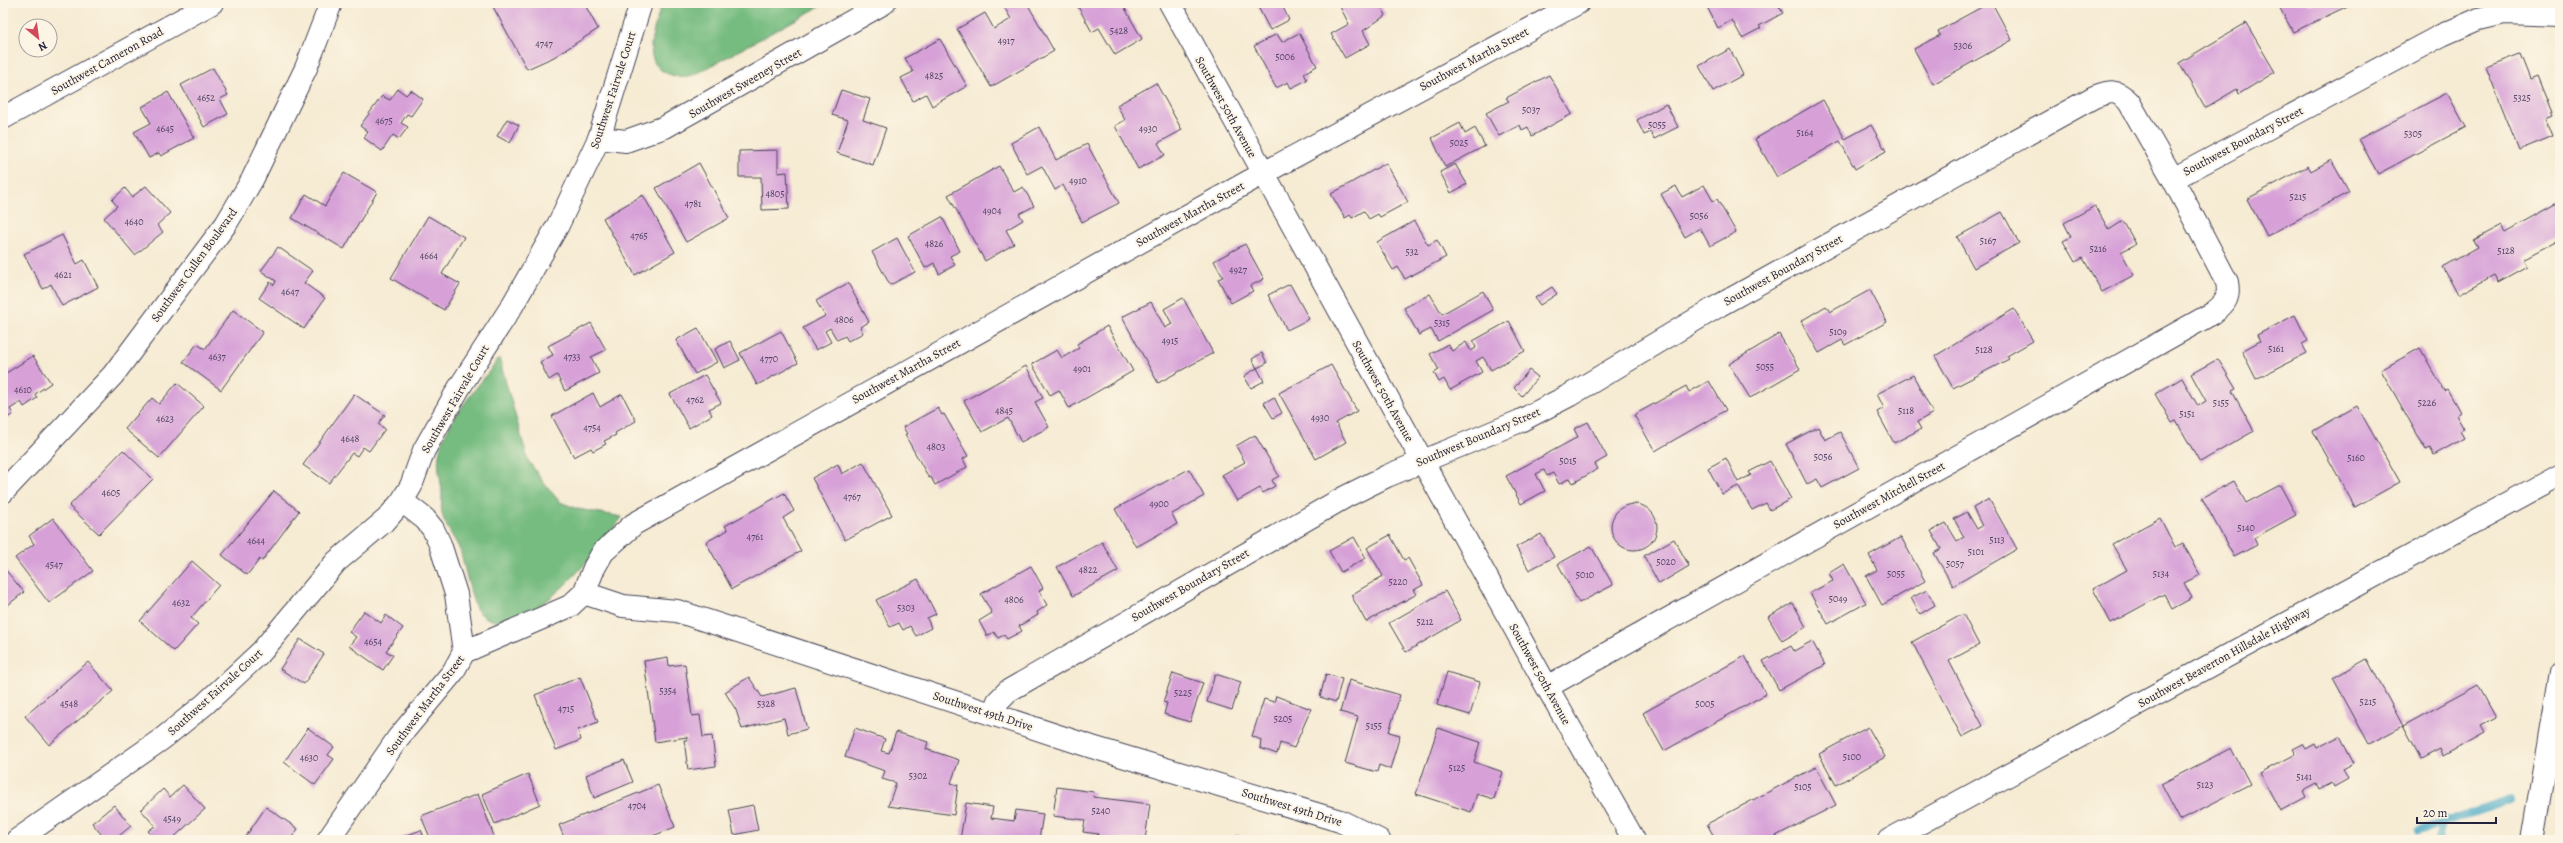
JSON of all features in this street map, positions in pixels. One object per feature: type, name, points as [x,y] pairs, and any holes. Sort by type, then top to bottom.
[{"type":"street","name":"Southwest Cameron Road","points":[[3,118],[212,3]]},
{"type":"street","name":"Southwest Cullen Boulevard","points":[[3,492],[113,375],[226,224],[252,180],[306,68],[331,3]]},
{"type":"street","name":"Southwest Fairvale Court","points":[[17,840],[151,747],[204,705],[262,651],[336,562],[387,520],[402,501],[411,486],[424,450],[459,388],[512,306],[558,225],[600,138],[641,3]]},
{"type":"street","name":"Southwest Sweeney Street","points":[[600,138],[626,141],[665,127],[884,3]]},
{"type":"street","name":"Southwest 50th Avenue","points":[[1170,3],[1262,174],[1423,461],[1547,687],[1634,840]]},
{"type":"street","name":"Southwest Martha Street","points":[[328,840],[398,738],[453,672],[464,652],[570,606],[584,593],[594,568],[603,552],[618,536],[650,513],[1262,174],[1578,3]]},
{"type":"street","name":"Southwest Boundary Street","points":[[993,714],[998,701],[1016,686],[1345,497],[1423,461],[1520,421],[1570,395],[1720,305],[2105,93],[2114,91],[2121,93],[2129,102],[2173,178],[2448,32],[2479,19],[2504,13],[2560,15]]},
{"type":"street","name":"Southwest Mitchell Street","points":[[1547,687],[2213,313],[2227,299],[2228,282],[2173,178]]},
{"type":"street","name":"Southwest Beaverton Hillsdale Highway","points":[[1889,840],[2560,475]]},
{"type":"street","points":[[402,501],[425,519],[433,529],[440,544],[456,594],[464,652]]},
{"type":"street","name":"Southwest 49th Drive","points":[[584,593],[623,606],[677,611],[1092,747],[1340,821],[1379,840]]},
{"type":"street","points":[[2532,840],[2560,673]]},
{"type":"green space","points":[[662,3],[826,3],[696,74],[681,76],[666,73],[655,64],[652,57],[652,37]]},
{"type":"green space","points":[[499,358],[528,460],[543,482],[560,502],[578,509],[622,517],[597,550],[558,592],[536,609],[515,619],[495,621],[478,611],[476,607],[460,550],[443,517],[438,459],[441,446],[451,423]]},
{"type":"building","points":[[491,3],[584,3],[598,29],[554,57],[527,69]]},
{"type":"building","points":[[1008,3],[1027,3],[1054,51],[991,87],[957,29],[985,13],[994,29],[1011,19],[1003,5]]},
{"type":"building","points":[[1076,3],[1122,3],[1142,39],[1115,55],[1099,28],[1092,32]]},
{"type":"building","points":[[1256,3],[1281,3],[1289,20],[1270,30]]},
{"type":"building","points":[[1338,3],[1379,3],[1386,15],[1363,31],[1370,44],[1345,58],[1331,34],[1349,24]]},
{"type":"building","points":[[1705,3],[1777,3],[1783,13],[1759,26],[1761,28],[1742,38],[1732,20],[1718,28]]},
{"type":"building","points":[[1989,3],[1992,3],[2012,40],[1933,84],[1914,49],[1940,35],[1938,31]]},
{"type":"building","points":[[2277,3],[2354,3],[2293,32]]},
{"type":"building","points":[[2246,23],[2275,72],[2239,94],[2237,89],[2205,108],[2179,63]]},
{"type":"building","points":[[1299,33],[1317,66],[1304,73],[1307,80],[1291,88],[1288,82],[1276,88],[1254,46],[1277,34],[1282,42]]},
{"type":"building","points":[[940,39],[967,86],[932,106],[926,94],[913,101],[901,78],[913,72],[905,58]]},
{"type":"building","points":[[1730,49],[1743,75],[1713,91],[1699,66]]},
{"type":"building","points":[[2520,54],[2530,79],[2537,76],[2553,115],[2546,118],[2553,136],[2519,150],[2486,67]]},
{"type":"building","points":[[213,68],[228,95],[220,99],[228,114],[204,127],[181,85]]},
{"type":"building","points":[[1549,75],[1572,114],[1532,136],[1528,127],[1522,130],[1520,125],[1499,136],[1486,113],[1509,101],[1506,98]]},
{"type":"building","points":[[1156,83],[1182,130],[1158,143],[1165,155],[1138,169],[1115,126],[1125,120],[1117,105]]},
{"type":"building","points":[[398,89],[406,95],[411,90],[423,99],[411,116],[407,114],[401,123],[408,127],[399,139],[393,135],[382,151],[364,138],[368,132],[360,126],[382,96],[390,100]]},
{"type":"building","points":[[841,90],[870,99],[863,120],[886,128],[873,165],[837,153],[848,120],[832,115]]},
{"type":"building","points":[[168,92],[194,138],[161,156],[159,153],[149,158],[134,132],[151,123],[142,107]]},
{"type":"building","points":[[2447,93],[2466,127],[2378,174],[2359,139]]},
{"type":"building","points":[[1823,100],[1845,139],[1871,125],[1886,151],[1855,169],[1840,141],[1777,177],[1755,139]]},
{"type":"building","points":[[1666,104],[1678,127],[1654,139],[1651,132],[1644,135],[1637,120]]},
{"type":"building","points":[[507,119],[519,125],[510,143],[497,136]]},
{"type":"building","points":[[1460,123],[1465,134],[1475,128],[1485,146],[1445,167],[1432,138]]},
{"type":"building","points":[[1039,127],[1056,160],[1087,144],[1119,203],[1082,222],[1063,185],[1055,190],[1042,166],[1027,174],[1011,143]]},
{"type":"building","points":[[778,150],[778,173],[787,172],[789,209],[762,210],[761,177],[739,177],[739,151]]},
{"type":"building","points":[[2331,160],[2349,192],[2267,236],[2247,199],[2308,166],[2311,171]]},
{"type":"building","points":[[699,163],[729,218],[686,242],[656,188]]},
{"type":"building","points":[[1386,163],[1408,202],[1380,217],[1378,214],[1369,219],[1364,211],[1352,218],[1350,215],[1345,218],[1331,194]]},
{"type":"building","points":[[1455,164],[1467,184],[1451,193],[1440,172]]},
{"type":"building","points":[[999,166],[1014,192],[1023,187],[1034,206],[1019,214],[1023,220],[1006,230],[1014,244],[985,261],[948,195]]},
{"type":"building","points":[[344,173],[377,192],[344,249],[292,218],[306,194],[325,206]]},
{"type":"building","points":[[1704,185],[1713,201],[1717,199],[1736,232],[1710,246],[1700,228],[1685,237],[1661,194],[1676,186],[1682,197]]},
{"type":"building","points":[[146,186],[170,213],[157,225],[163,232],[135,255],[104,218],[117,206],[112,200],[125,188],[132,197]]},
{"type":"building","points":[[643,195],[675,252],[635,275],[603,218]]},
{"type":"building","points":[[2558,203],[2560,239],[2523,259],[2527,266],[2498,282],[2494,275],[2458,295],[2443,267],[2478,247],[2474,240],[2502,225],[2506,232]]},
{"type":"building","points":[[2095,206],[2109,230],[2123,221],[2136,244],[2121,252],[2134,275],[2102,292],[2083,258],[2075,262],[2063,241],[2071,237],[2064,223]]},
{"type":"building","points":[[2002,212],[2019,243],[1974,268],[1957,237]]},
{"type":"building","points":[[428,216],[464,237],[442,274],[460,284],[444,310],[391,278]]},
{"type":"building","points":[[942,217],[960,251],[950,256],[955,265],[939,274],[934,263],[925,268],[908,236]]},
{"type":"building","points":[[1414,221],[1428,245],[1437,240],[1446,257],[1405,279],[1398,267],[1393,270],[1377,242]]},
{"type":"building","points":[[62,235],[77,264],[84,260],[98,287],[62,306],[51,284],[43,289],[24,254]]},
{"type":"building","points":[[897,238],[915,272],[890,285],[872,252]]},
{"type":"building","points":[[1245,244],[1264,279],[1250,286],[1253,291],[1231,303],[1218,279],[1223,277],[1214,261]]},
{"type":"building","points":[[278,247],[313,271],[304,283],[325,298],[304,329],[259,298],[270,282],[274,285],[276,281],[261,271]]},
{"type":"building","points":[[848,283],[869,322],[860,327],[863,333],[848,341],[845,336],[837,340],[830,328],[825,331],[831,342],[816,350],[803,328],[825,316],[816,301]]},
{"type":"building","points":[[1290,284],[1309,319],[1287,330],[1268,295]]},
{"type":"building","points":[[1552,287],[1557,294],[1540,305],[1535,298]]},
{"type":"building","points":[[1870,290],[1887,322],[1845,345],[1842,340],[1819,353],[1801,321],[1826,306],[1830,312]]},
{"type":"building","points":[[1483,291],[1493,310],[1438,341],[1431,329],[1419,335],[1404,308],[1430,294],[1442,314]]},
{"type":"building","points":[[1183,298],[1213,353],[1158,383],[1122,317],[1151,302],[1165,328],[1172,324],[1164,309]]},
{"type":"building","points":[[2014,309],[2033,341],[2007,356],[2009,359],[1953,388],[1935,356]]},
{"type":"building","points":[[233,310],[263,332],[221,390],[183,362],[197,344],[205,349]]},
{"type":"building","points":[[2295,315],[2308,341],[2302,344],[2307,353],[2256,379],[2242,351],[2260,341],[2257,335]]},
{"type":"building","points":[[1509,321],[1525,351],[1491,370],[1483,357],[1476,361],[1482,372],[1450,390],[1444,379],[1439,382],[1434,373],[1439,370],[1430,354],[1448,344],[1452,351],[1466,342],[1471,351],[1476,348],[1473,341]]},
{"type":"building","points":[[591,323],[606,350],[591,357],[599,373],[565,391],[557,375],[549,380],[540,362],[553,355],[548,346]]},
{"type":"building","points":[[1107,326],[1133,371],[1069,408],[1059,390],[1050,395],[1032,364],[1057,350],[1062,358],[1079,348],[1077,344]]},
{"type":"building","points":[[698,328],[717,362],[695,374],[676,340]]},
{"type":"building","points":[[781,331],[798,363],[757,385],[740,353]]},
{"type":"building","points":[[1779,334],[1800,369],[1750,398],[1729,364]]},
{"type":"building","points":[[730,341],[740,360],[724,368],[715,349]]},
{"type":"building","points":[[2420,348],[2444,391],[2447,389],[2460,412],[2456,415],[2464,429],[2460,431],[2464,438],[2434,455],[2430,448],[2426,450],[2381,370]]},
{"type":"building","points":[[1262,353],[1267,363],[1257,368],[1252,359]]},
{"type":"building","points":[[33,356],[51,383],[35,394],[37,398],[24,407],[21,402],[10,409],[13,414],[3,421],[3,375]]},
{"type":"building","points":[[2218,359],[2236,389],[2232,391],[2254,431],[2200,462],[2176,421],[2172,423],[2155,394],[2182,378],[2198,406],[2206,401],[2191,374]]},
{"type":"building","points":[[1331,365],[1357,411],[1336,423],[1346,442],[1316,459],[1279,393]]},
{"type":"building","points":[[1026,366],[1043,398],[1035,402],[1049,427],[1021,442],[1008,418],[982,432],[964,401]]},
{"type":"building","points":[[1257,368],[1264,381],[1251,388],[1244,376]]},
{"type":"building","points":[[1529,370],[1538,377],[1522,396],[1514,388]]},
{"type":"building","points":[[705,375],[721,403],[709,409],[712,415],[689,428],[670,394]]},
{"type":"building","points":[[1913,375],[1933,413],[1917,422],[1921,429],[1894,443],[1877,412],[1884,408],[1877,394]]},
{"type":"building","points":[[1709,381],[1726,410],[1655,451],[1634,415],[1686,386],[1689,392]]},
{"type":"building","points":[[177,383],[204,406],[159,458],[125,429],[152,398],[159,404]]},
{"type":"building","points":[[593,393],[600,407],[622,394],[636,421],[615,433],[616,435],[604,441],[606,444],[593,451],[591,448],[574,457],[552,416]]},
{"type":"building","points":[[354,394],[385,415],[378,424],[385,429],[369,451],[363,447],[357,456],[352,453],[329,483],[303,465]]},
{"type":"building","points":[[1274,397],[1282,413],[1273,418],[1264,403]]},
{"type":"building","points":[[2357,406],[2400,482],[2355,507],[2313,431]]},
{"type":"building","points":[[938,408],[942,415],[944,414],[968,456],[963,459],[967,467],[935,485],[931,477],[929,478],[905,435],[907,434],[903,427]]},
{"type":"building","points":[[1588,422],[1607,457],[1595,464],[1598,469],[1573,483],[1570,478],[1559,484],[1553,473],[1547,476],[1544,470],[1536,474],[1545,491],[1521,504],[1506,476],[1578,437],[1574,429]]},
{"type":"building","points":[[1818,427],[1825,440],[1840,432],[1859,468],[1822,488],[1817,479],[1807,484],[1786,444]]},
{"type":"building","points":[[1255,435],[1279,476],[1272,480],[1275,486],[1263,493],[1260,488],[1237,501],[1222,475],[1245,462],[1236,446]]},
{"type":"building","points":[[123,450],[153,479],[99,534],[69,506]]},
{"type":"building","points":[[1726,458],[1738,482],[1751,475],[1749,472],[1770,461],[1791,499],[1770,510],[1766,503],[1752,510],[1738,486],[1722,494],[1708,468]]},
{"type":"building","points":[[863,462],[892,515],[845,540],[812,478],[838,464],[842,474]]},
{"type":"building","points":[[1189,469],[1204,496],[1172,514],[1177,524],[1136,547],[1115,509]]},
{"type":"building","points":[[2234,481],[2246,503],[2280,485],[2296,515],[2254,538],[2257,545],[2234,557],[2202,498]]},
{"type":"building","points":[[274,491],[299,511],[262,561],[260,559],[247,575],[222,555]]},
{"type":"building","points":[[784,493],[794,511],[783,518],[801,551],[732,589],[706,542],[728,530],[725,526]]},
{"type":"building","points":[[1989,499],[2017,549],[1953,586],[1934,553],[1941,549],[1931,531],[1946,523],[1957,541],[1964,537],[1954,519],[1967,512],[1977,529],[1982,526],[1973,508]]},
{"type":"building","points":[[1634,504],[1647,508],[1653,514],[1657,527],[1653,540],[1647,546],[1634,550],[1621,546],[1615,540],[1611,527],[1615,514],[1621,508]]},
{"type":"building","points":[[53,518],[93,571],[49,603],[15,558],[34,544],[29,536]]},
{"type":"building","points":[[2160,518],[2175,547],[2183,543],[2200,575],[2184,583],[2192,598],[2172,609],[2164,594],[2111,623],[2093,589],[2127,570],[2112,544]]},
{"type":"building","points":[[1541,534],[1554,557],[1529,570],[1516,547]]},
{"type":"building","points":[[1390,535],[1404,560],[1408,558],[1423,585],[1414,590],[1417,594],[1366,622],[1351,595],[1383,576],[1367,548]]},
{"type":"building","points":[[1354,537],[1366,558],[1341,572],[1329,551]]},
{"type":"building","points":[[1901,537],[1925,581],[1882,605],[1866,576],[1877,570],[1869,555]]},
{"type":"building","points":[[1674,539],[1689,566],[1659,584],[1644,556]]},
{"type":"building","points":[[1102,542],[1118,571],[1073,596],[1057,567]]},
{"type":"building","points":[[1591,546],[1613,585],[1579,603],[1558,564]]},
{"type":"building","points":[[192,561],[219,585],[191,618],[198,624],[174,651],[140,621]]},
{"type":"building","points":[[1844,564],[1866,603],[1828,624],[1810,593],[1833,581],[1829,573]]},
{"type":"building","points":[[1031,566],[1043,588],[1039,591],[1047,605],[1037,612],[1038,615],[1019,626],[1022,631],[1007,639],[1004,635],[998,638],[994,632],[987,636],[979,621],[992,613],[981,594]]},
{"type":"building","points":[[3,567],[24,592],[3,609]]},
{"type":"building","points":[[918,579],[936,614],[927,618],[931,628],[916,636],[910,626],[903,630],[899,623],[890,627],[876,600]]},
{"type":"building","points":[[1927,590],[1935,605],[1920,614],[1911,598]]},
{"type":"building","points":[[1445,591],[1461,620],[1406,652],[1389,623]]},
{"type":"building","points":[[1793,603],[1806,627],[1782,641],[1768,617]]},
{"type":"building","points":[[364,611],[381,623],[386,615],[403,628],[386,651],[393,655],[383,670],[349,646],[356,637],[349,632]]},
{"type":"building","points":[[1963,614],[1979,645],[1949,661],[1983,726],[1962,737],[1912,642]]},
{"type":"building","points":[[300,639],[324,654],[304,684],[280,669]]},
{"type":"building","points":[[1812,641],[1825,665],[1779,690],[1763,661],[1791,646],[1794,651]]},
{"type":"building","points":[[1745,656],[1766,694],[1664,751],[1643,713]]},
{"type":"building","points":[[668,657],[669,666],[685,664],[692,716],[700,715],[703,737],[712,736],[716,766],[688,770],[684,740],[687,740],[687,737],[655,742],[644,661]]},
{"type":"building","points":[[2367,659],[2403,726],[2369,744],[2333,678]]},
{"type":"building","points":[[88,662],[113,691],[49,745],[25,716]]},
{"type":"building","points":[[1447,672],[1480,682],[1470,715],[1437,705]]},
{"type":"building","points":[[1173,673],[1203,683],[1190,722],[1164,714],[1167,703],[1163,702]]},
{"type":"building","points":[[1215,674],[1241,682],[1232,710],[1207,702]]},
{"type":"building","points":[[1326,674],[1342,679],[1336,702],[1320,697]]},
{"type":"building","points":[[580,677],[598,722],[578,730],[581,740],[556,750],[535,695]]},
{"type":"building","points":[[749,677],[762,697],[796,688],[807,729],[788,734],[784,718],[742,729],[736,710],[725,692]]},
{"type":"building","points":[[1349,680],[1400,695],[1389,732],[1400,735],[1390,769],[1379,765],[1377,772],[1345,763],[1358,717],[1340,712]]},
{"type":"building","points":[[2478,685],[2496,718],[2481,726],[2485,733],[2443,756],[2440,749],[2421,759],[2403,726]]},
{"type":"building","points":[[1276,696],[1311,709],[1294,748],[1280,743],[1277,754],[1260,748],[1261,740],[1252,736],[1264,699],[1274,702]]},
{"type":"building","points":[[1868,727],[1885,757],[1836,785],[1819,754]]},
{"type":"building","points":[[308,728],[334,747],[328,755],[334,759],[315,785],[284,762]]},
{"type":"building","points":[[855,728],[885,739],[881,751],[889,753],[896,732],[928,742],[926,749],[959,760],[951,783],[958,785],[954,815],[888,806],[896,783],[882,779],[885,771],[845,757]]},
{"type":"building","points":[[1438,728],[1480,742],[1474,762],[1503,772],[1494,799],[1477,794],[1471,812],[1416,794]]},
{"type":"building","points":[[2340,736],[2354,763],[2343,769],[2348,779],[2334,787],[2332,783],[2319,790],[2316,784],[2303,791],[2306,797],[2280,811],[2260,773],[2296,754],[2293,749],[2303,744],[2306,749],[2315,744],[2317,748]]},
{"type":"building","points":[[2231,748],[2250,784],[2180,820],[2161,784]]},
{"type":"building","points":[[624,760],[633,782],[594,798],[586,775]]},
{"type":"building","points":[[1816,767],[1836,805],[1768,840],[1716,840],[1707,824]]},
{"type":"building","points":[[528,774],[540,804],[495,824],[482,794]]},
{"type":"building","points":[[183,785],[205,809],[171,840],[156,840],[148,831],[155,826],[141,810],[163,789],[170,797]]},
{"type":"building","points":[[658,785],[675,827],[643,840],[565,840],[559,825]]},
{"type":"building","points":[[1057,787],[1094,792],[1093,797],[1150,804],[1145,840],[1097,838],[1098,834],[1083,832],[1085,820],[1053,816]]},
{"type":"building","points":[[478,794],[494,836],[487,840],[431,840],[421,816]]},
{"type":"building","points":[[966,803],[993,807],[991,818],[1014,821],[1016,810],[1043,814],[1039,840],[960,840]]},
{"type":"building","points":[[114,805],[131,826],[114,840],[106,840],[92,823]]},
{"type":"building","points":[[753,805],[758,830],[734,835],[729,810]]},
{"type":"building","points":[[266,807],[298,829],[290,840],[244,839]]},
{"type":"building","points":[[421,830],[425,840],[394,840]]},
{"type":"building","points":[[1236,835],[1253,838],[1253,840],[1235,840]]},
{"type":"waterway","points":[[2418,831],[2511,800]]},
{"type":"waterway","points":[[2438,840],[2443,820]]}]
